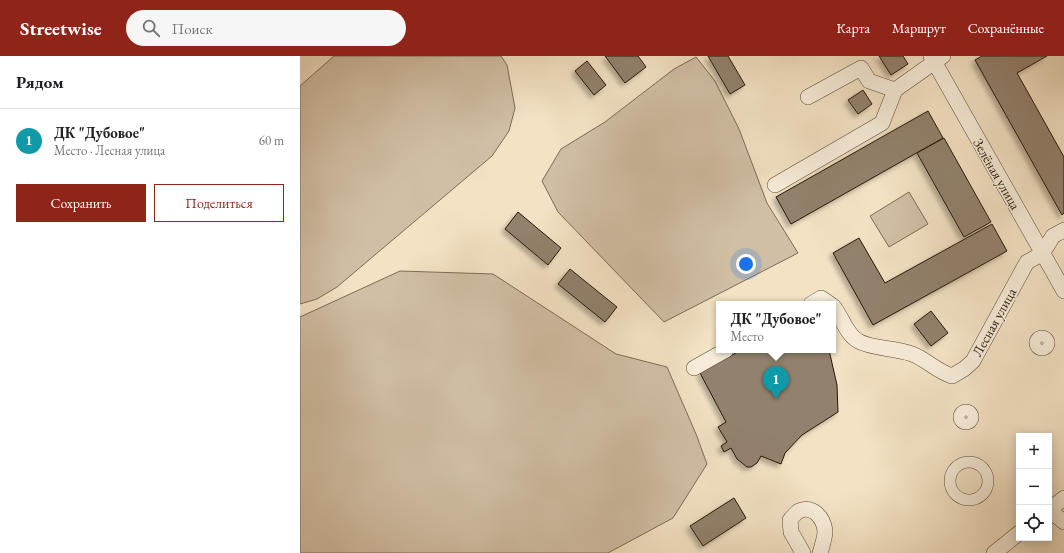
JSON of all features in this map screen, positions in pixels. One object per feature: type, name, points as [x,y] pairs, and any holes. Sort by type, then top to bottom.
[{"type":"street","points":[[775,185],[882,123],[894,90],[936,58]]},
{"type":"street","name":"Зелёная улица","points":[[936,58],[1042,254],[1064,291]]},
{"type":"street","points":[[808,97],[861,68],[869,81],[894,90]]},
{"type":"street","name":"Лесная улица","points":[[836,311],[846,329],[858,341],[912,354],[941,372],[952,376],[964,369],[973,361],[1027,262],[1042,254],[1053,236],[1064,230]]},
{"type":"street","points":[[816,301],[821,298],[826,301]]},
{"type":"street","points":[[694,368],[721,353]]},
{"type":"street","points":[[1052,508],[1064,498]]},
{"type":"street","points":[[803,553],[791,532],[790,520],[799,511],[808,509],[817,514],[823,522],[825,532],[820,553]]},
{"type":"street","points":[[1052,512],[1064,522]]},
{"type":"street","points":[[994,553],[1016,535]]},
{"type":"shaded area","points":[[334,56],[501,56],[507,65],[515,108],[509,131],[492,156],[337,287],[317,299],[300,304],[300,86]]},
{"type":"shaded area","points":[[696,57],[715,81],[739,129],[767,203],[798,253],[664,322],[558,212],[542,181],[561,149],[605,122],[674,69]]},
{"type":"shaded area","points":[[909,192],[928,224],[889,247],[870,216]]},
{"type":"shaded area","points":[[400,271],[493,274],[616,354],[667,367],[696,434],[707,464],[673,518],[608,553],[300,553],[300,317]]},
{"type":"building","points":[[605,56],[638,56],[646,67],[625,83]]},
{"type":"building","points":[[708,56],[728,56],[745,85],[730,94]]},
{"type":"building","points":[[879,56],[903,56],[908,64],[891,75]]},
{"type":"building","points":[[982,56],[1047,56],[1017,73],[1064,157],[1064,213],[1062,215],[975,60]]},
{"type":"building","points":[[587,61],[606,85],[594,95],[575,71]]},
{"type":"building","points":[[863,90],[872,104],[858,114],[848,100]]},
{"type":"building","points":[[928,111],[943,138],[791,224],[776,197]]},
{"type":"building","points":[[944,138],[991,222],[964,237],[917,153]]},
{"type":"building","points":[[518,212],[561,248],[548,265],[505,229]]},
{"type":"building","points":[[992,224],[1007,251],[873,325],[833,253],[859,238],[885,283]]},
{"type":"building","points":[[570,269],[617,307],[605,322],[558,284]]},
{"type":"building","points":[[931,311],[948,333],[931,346],[914,324]]},
{"type":"building","points":[[736,353],[830,353],[837,385],[838,412],[802,435],[785,453],[781,464],[761,456],[757,463],[751,467],[747,467],[737,459],[731,448],[724,452],[721,446],[727,442],[718,427],[726,422],[700,373]]},
{"type":"building","points":[[734,498],[746,518],[703,546],[690,526]]},
{"type":"place","name":"ДК \"Дубовое\"","points":[[776,399]]}]
